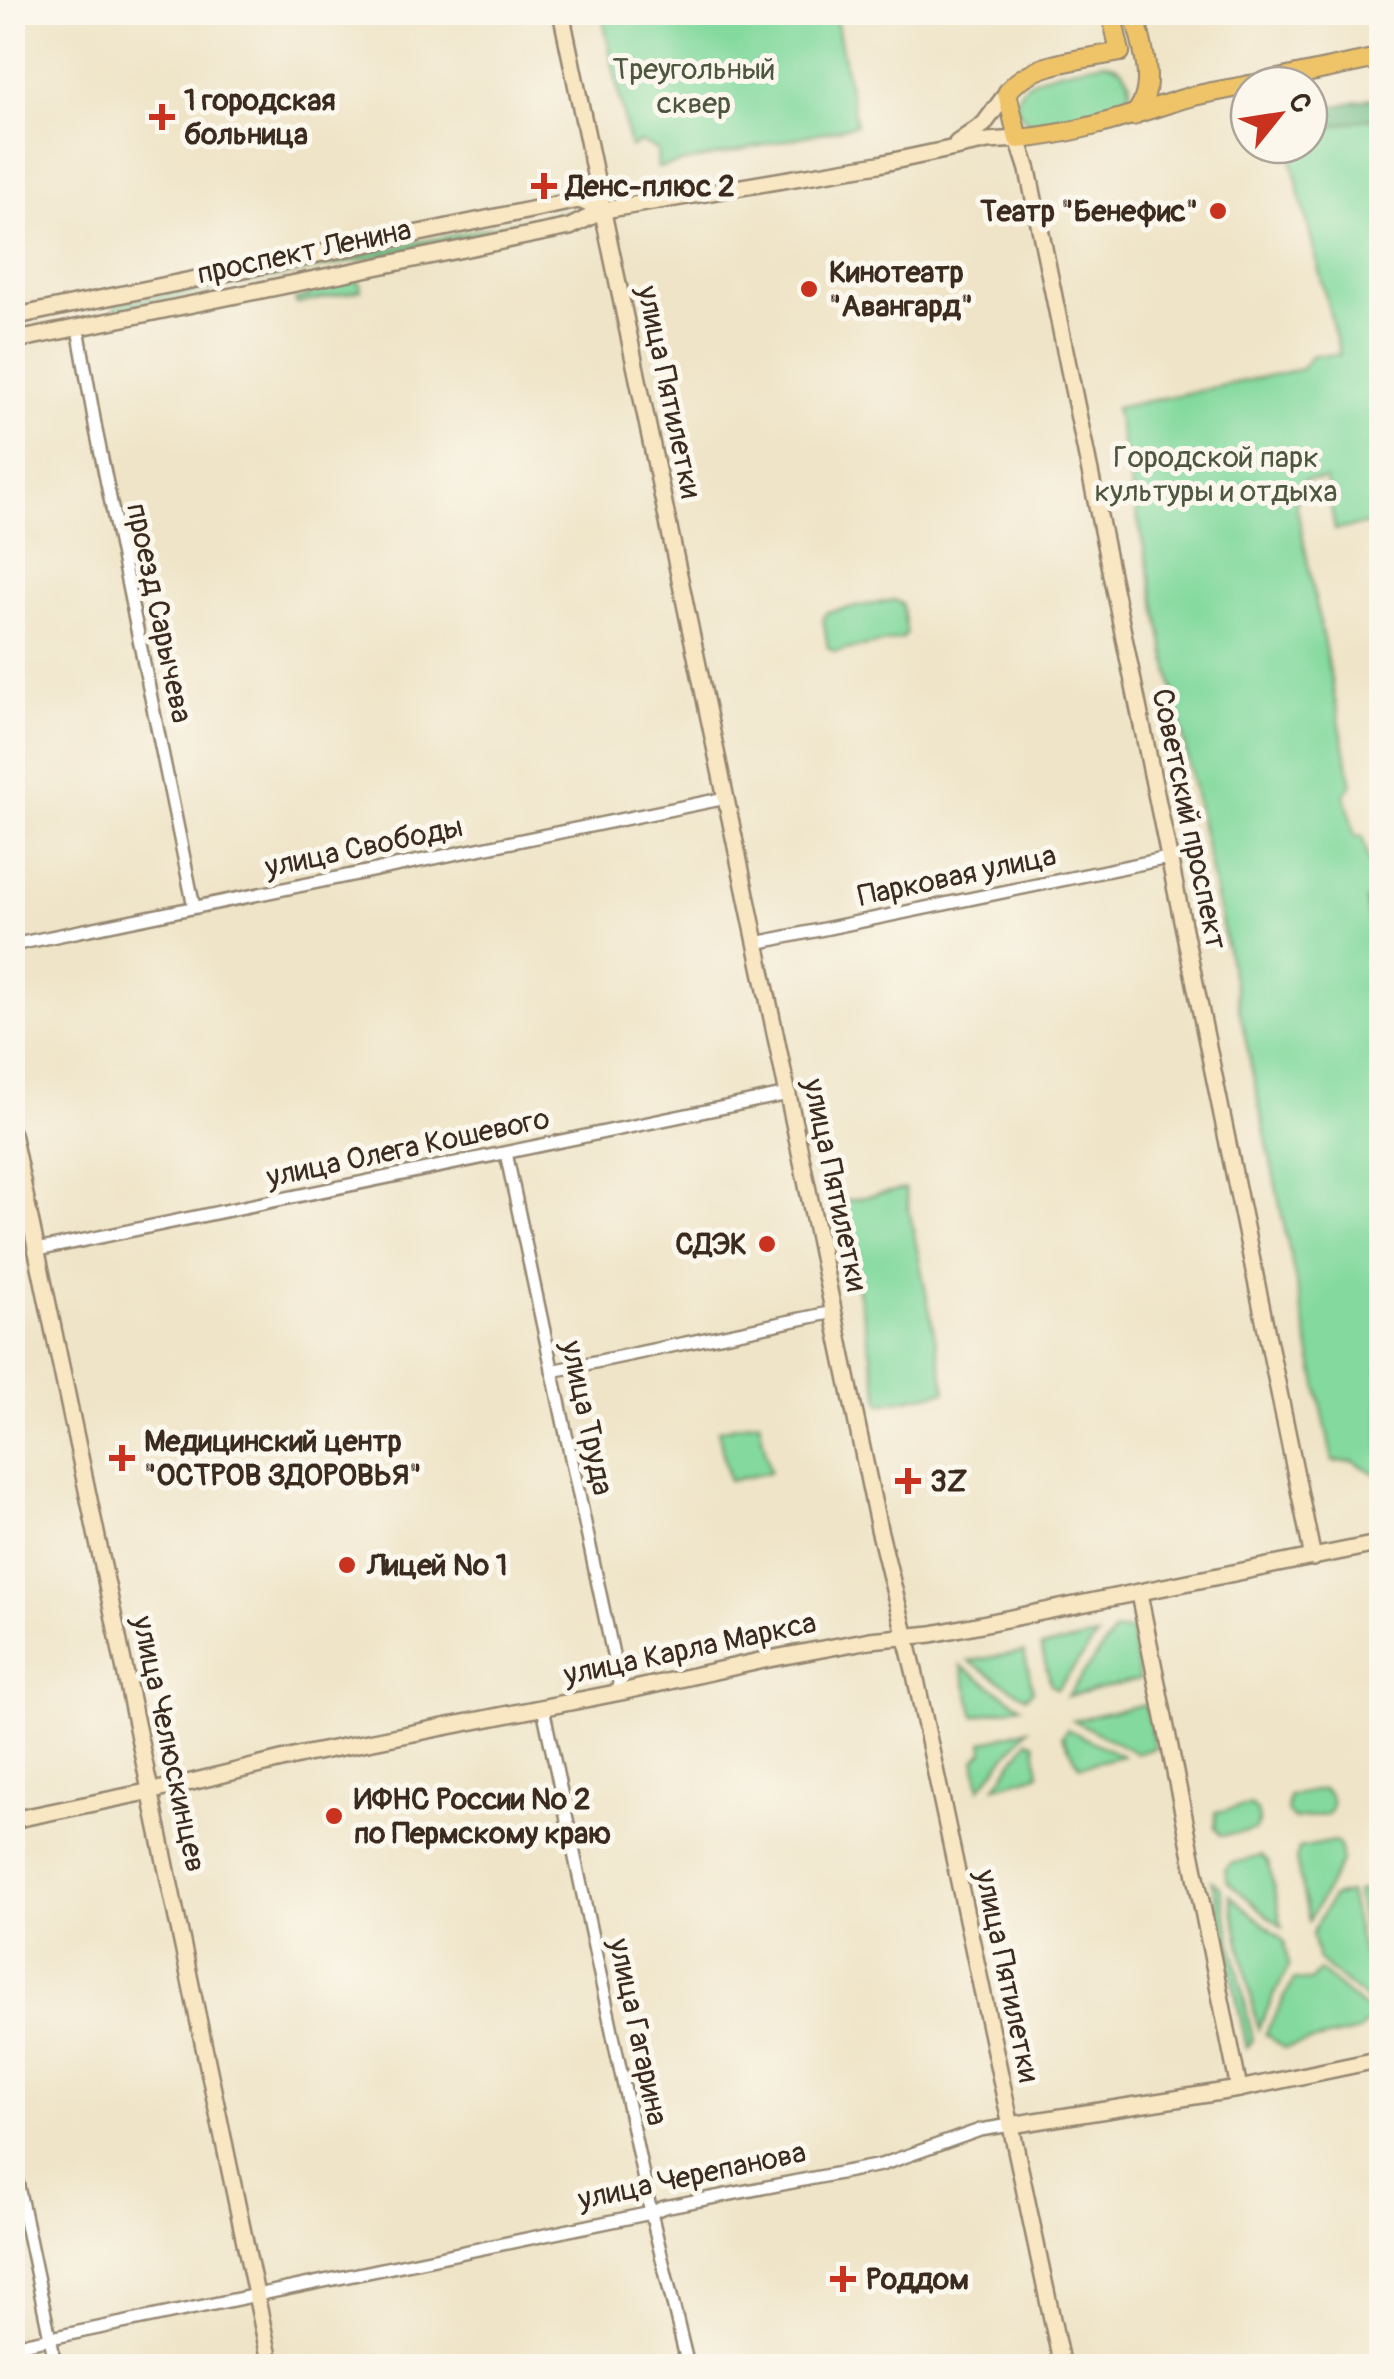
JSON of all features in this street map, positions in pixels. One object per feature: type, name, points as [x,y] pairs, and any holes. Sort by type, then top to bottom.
[{"type":"main road","name":"улица Пятилетки","points":[[561,12],[834,1312],[1062,2366]]},
{"type":"main road","points":[[1111,12],[1120,52],[1171,96],[1183,99]]},
{"type":"main road","points":[[1132,116],[1144,101],[1147,74],[1134,12]]},
{"type":"main road","name":"проспект Ленина","points":[[940,151],[972,134],[1015,82],[1032,72],[1120,52]]},
{"type":"main road","name":"проспект Ленина","points":[[1329,68],[1382,57]]},
{"type":"main road","name":"проспект Ленина","points":[[12,341],[570,227],[604,210],[1018,138],[1054,136],[1229,89]]},
{"type":"main road","name":"Советский проспект","points":[[1007,93],[1028,170],[1314,1558]]},
{"type":"main road","name":"проспект Ленина","points":[[12,317],[579,200],[604,210]]},
{"type":"main road","name":"улица Челюскинцев","points":[[12,1133],[271,2366]]},
{"type":"main road","name":"улица Карла Маркса","points":[[12,1820],[302,1755],[764,1660],[1139,1594],[1382,1544]]},
{"type":"main road","points":[[1139,1594],[1239,2089]]},
{"type":"main road","name":"улица Черепанова","points":[[1011,2125],[1239,2089],[1382,2059]]},
{"type":"street","name":"проезд Сарычева","points":[[78,328],[194,907]]},
{"type":"street","name":"улица Свободы","points":[[12,944],[726,798]]},
{"type":"street","name":"Парковая улица","points":[[756,942],[1168,858]]},
{"type":"street","name":"улица Олега Кошевого","points":[[37,1250],[788,1094]]},
{"type":"street","name":"улица Труда","points":[[506,1153],[621,1692]]},
{"type":"street","points":[[552,1371],[834,1312]]},
{"type":"street","name":"улица Гагарина","points":[[544,1708],[651,2213],[688,2366]]},
{"type":"street","name":"улица Черепанова","points":[[12,2346],[880,2165],[980,2130],[1011,2125]]},
{"type":"street","points":[[12,2158],[56,2366]]},
{"type":"green space","name":"Треугольный сквер","points":[[602,13],[835,13],[856,125],[658,168],[657,150],[640,142],[630,148]]},
{"type":"green space","points":[[1104,62],[1120,68],[1129,80],[1130,92],[1117,108],[1034,125],[1019,112],[1017,100],[1028,83]]},
{"type":"green space","name":"Городской парк культуры и отдыха","points":[[1381,96],[1381,522],[1335,530],[1326,480],[1304,480],[1296,503],[1352,785],[1345,794],[1355,837],[1362,835],[1381,907],[1381,1477],[1353,1461],[1333,1462],[1115,408],[1302,369],[1312,355],[1340,355],[1293,165],[1329,165],[1329,108]]},
{"type":"green space","points":[[1381,96],[1381,116],[1329,127],[1329,108]]},
{"type":"green space","points":[[565,212],[565,218],[115,310],[115,304]]},
{"type":"green space","points":[[351,277],[361,290],[297,304],[295,300],[309,296],[318,284]]},
{"type":"green space","points":[[895,600],[902,604],[907,633],[902,639],[835,652],[828,648],[823,618],[827,612]]},
{"type":"green space","points":[[1382,896],[1381,994],[1366,900]]},
{"type":"green space","points":[[905,1189],[946,1391],[881,1404],[840,1202]]},
{"type":"green space","points":[[759,1421],[770,1472],[729,1481],[718,1430]]},
{"type":"green space","points":[[1131,1630],[1139,1680],[1067,1696],[1114,1632]]},
{"type":"green space","points":[[1097,1637],[1057,1689],[1051,1685],[1041,1647]]},
{"type":"green space","points":[[1024,1652],[1033,1690],[1026,1697],[969,1661]]},
{"type":"green space","points":[[961,1666],[1021,1706],[975,1716]]},
{"type":"green space","points":[[1146,1704],[1155,1748],[1136,1753],[1073,1720]]},
{"type":"green space","points":[[1028,1729],[980,1788],[975,1760],[984,1750],[983,1742]]},
{"type":"green space","points":[[1067,1729],[1122,1756],[1080,1766],[1062,1736]]},
{"type":"green space","points":[[1028,1740],[1035,1743],[1039,1774],[996,1786]]},
{"type":"green space","points":[[1323,1789],[1330,1795],[1332,1805],[1328,1814],[1294,1820],[1287,1812],[1289,1796]]},
{"type":"green space","points":[[1250,1805],[1257,1811],[1259,1821],[1255,1830],[1221,1836],[1215,1828],[1216,1812]]},
{"type":"green space","points":[[1334,1841],[1339,1845],[1342,1860],[1309,1921],[1296,1860],[1299,1848]]},
{"type":"green space","points":[[1261,1856],[1268,1862],[1282,1927],[1228,1882],[1225,1870],[1229,1864]]},
{"type":"green space","points":[[1212,1881],[1220,1886],[1253,2040],[1247,2048]]},
{"type":"green space","points":[[1364,1890],[1381,1972],[1381,2007],[1356,1892]]},
{"type":"green space","points":[[1349,1893],[1375,2007],[1318,1960],[1312,1934],[1332,1897]]},
{"type":"green space","points":[[1230,1895],[1284,1941],[1289,1966],[1258,2029]]},
{"type":"green space","points":[[1319,1970],[1373,2016],[1359,2031],[1284,2048],[1265,2034],[1294,1980],[1311,1981]]},
{"type":"place","name":"1 городская больница","points":[[162,117]]},
{"type":"place","name":"Денс-плюс 2","points":[[544,186]]},
{"type":"place","name":"Театр \"Бенефис\"","points":[[1218,211]]},
{"type":"place","name":"Кинотеатр \"Авангард\"","points":[[809,289]]},
{"type":"place","name":"СДЭК","points":[[767,1244]]},
{"type":"place","name":"Медицинский центр \"ОСТРОВ ЗДОРОВЬЯ\"","points":[[122,1458]]},
{"type":"place","name":"3Z","points":[[908,1481]]},
{"type":"place","name":"Лицей № 1","points":[[347,1565]]},
{"type":"place","name":"ИФНС России № 2 по Пермскому краю","points":[[334,1816]]},
{"type":"place","name":"Роддом","points":[[843,2279]]}]
